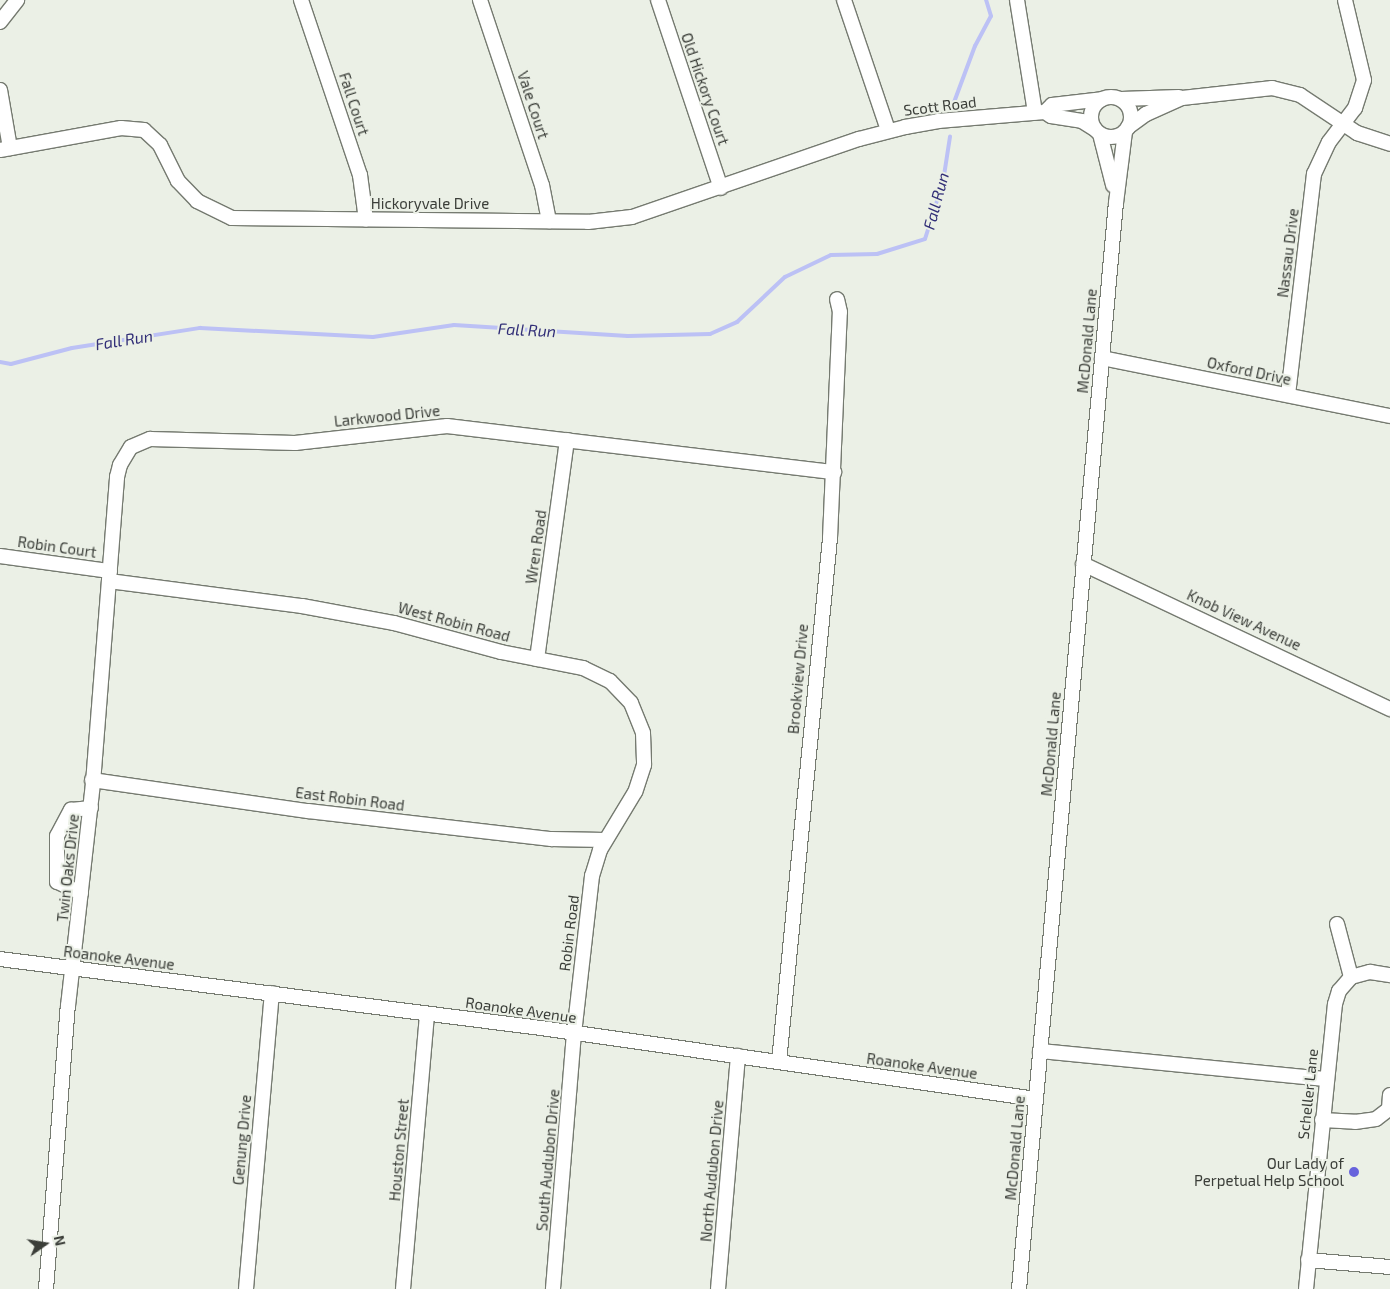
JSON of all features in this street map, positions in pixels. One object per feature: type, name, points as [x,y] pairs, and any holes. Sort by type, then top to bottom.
[{"type":"street","points":[[0,22],[17,0]]},
{"type":"street","name":"Fall Court","points":[[301,0],[360,175],[366,220]]},
{"type":"street","name":"Vale Court","points":[[480,0],[542,185],[549,221]]},
{"type":"street","name":"Old Hickory Court","points":[[658,0],[721,188]]},
{"type":"street","name":"Scott Road","points":[[844,0],[888,130],[938,121],[1040,112],[1051,116],[1082,121],[1097,131]]},
{"type":"street","points":[[1017,0],[1040,112]]},
{"type":"street","name":"Nassau Drive","points":[[1288,395],[1314,174],[1328,142],[1355,108],[1364,80],[1345,0]]},
{"type":"street","points":[[1182,98],[1172,95],[1102,99],[1091,116],[1097,131],[1113,137],[1127,130],[1146,114],[1182,98],[1272,88],[1300,95],[1357,134],[1390,144]]},
{"type":"street","points":[[0,90],[5,149]]},
{"type":"street","name":"Scott Road","points":[[1040,112],[1052,105],[1102,99]]},
{"type":"street","points":[[1121,99],[1131,115],[1127,130]]},
{"type":"street","name":"Hickoryvale Drive","points":[[5,149],[133,128],[153,136],[178,181],[196,201],[219,214],[246,220],[618,220],[721,188],[888,130]]},
{"type":"street","name":"McDonald Lane","points":[[1019,1289],[1116,203],[1127,130]]},
{"type":"street","name":"McDonald Lane","points":[[1097,131],[1111,169],[1116,203]]},
{"type":"street","name":"Brookview Drive","points":[[780,1062],[834,472],[840,312],[837,299]]},
{"type":"street","name":"Oxford Drive","points":[[1102,358],[1390,416]]},
{"type":"street","name":"Larkwood Drive","points":[[110,576],[117,477],[125,455],[139,442],[150,439],[295,443],[438,426],[834,472]]},
{"type":"street","name":"Wren Road","points":[[537,659],[567,440]]},
{"type":"street","name":"Robin Court","points":[[0,556],[110,576]]},
{"type":"street","name":"Knob View Avenue","points":[[1084,564],[1105,572],[1390,709]]},
{"type":"street","name":"West Robin Road","points":[[110,576],[358,615],[597,673],[622,691],[639,718],[645,749],[644,765],[635,792],[605,840]]},
{"type":"street","name":"Twin Oaks Drive","points":[[46,1289],[72,968],[91,808],[110,576]]},
{"type":"street","name":"East Robin Road","points":[[92,780],[308,811],[541,838],[605,840]]},
{"type":"street","points":[[82,893],[57,882],[57,836],[71,810],[91,808]]},
{"type":"street","name":"Robin Road","points":[[574,1033],[592,876],[605,840]]},
{"type":"street","points":[[1337,924],[1350,977],[1370,972],[1390,975]]},
{"type":"street","name":"Roanoke Avenue","points":[[0,959],[574,1033],[1036,1099]]},
{"type":"street","name":"Scheller Lane","points":[[1306,1289],[1335,1004],[1339,991],[1350,977]]},
{"type":"street","name":"Genung Drive","points":[[246,1289],[272,993]]},
{"type":"street","name":"Houston Street","points":[[403,1289],[427,1014]]},
{"type":"street","name":"South Audubon Drive","points":[[553,1289],[574,1033]]},
{"type":"street","points":[[1040,1051],[1326,1079]]},
{"type":"street","name":"North Audubon Drive","points":[[718,1289],[738,1056]]},
{"type":"street","points":[[1322,1120],[1366,1122],[1386,1113],[1390,1102]]},
{"type":"street","points":[[1308,1260],[1390,1267]]},
{"type":"waterway","name":"Fall Run","points":[[953,105],[975,46],[991,16],[986,0]]},
{"type":"waterway","name":"Fall Run","points":[[0,362],[11,364],[72,348],[200,328],[373,337],[454,325],[628,336],[710,334],[737,322],[785,277],[831,255],[877,254],[925,239],[943,182],[950,137]]},
{"type":"place","name":"Our Lady of Perpetual Help School","points":[[1354,1172]]}]
